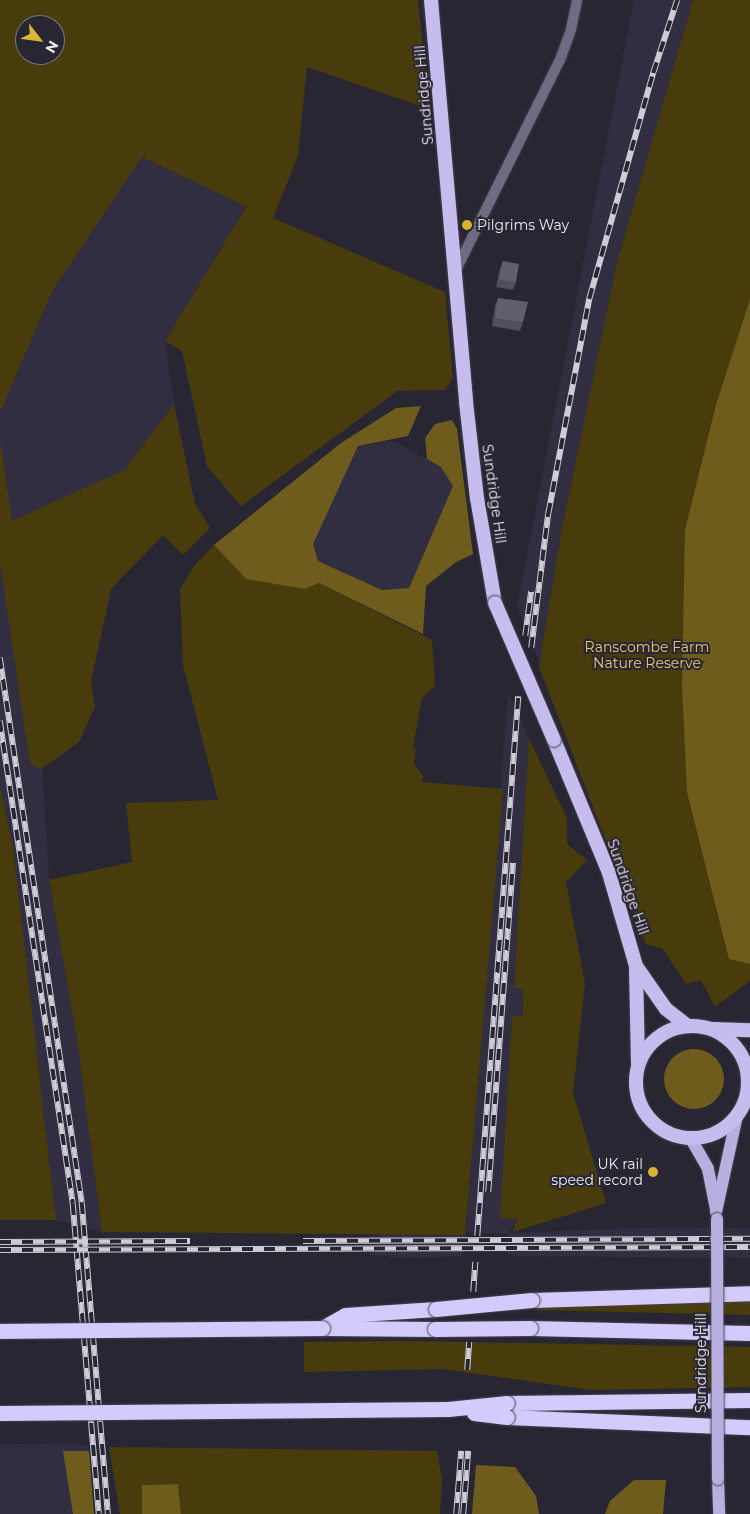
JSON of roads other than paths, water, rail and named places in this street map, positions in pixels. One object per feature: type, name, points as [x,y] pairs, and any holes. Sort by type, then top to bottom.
[{"type":"highway","name":"Sundridge Hill","points":[[431,0],[457,268],[468,422],[495,603],[609,873],[636,966],[638,1066]]},
{"type":"highway","name":"Sundridge Hill","points":[[636,966],[666,1009],[688,1026]]},
{"type":"highway","points":[[713,1029],[729,1039],[741,1053],[748,1071],[749,1089],[737,1116],[725,1128],[709,1136],[691,1139],[674,1136],[659,1128],[646,1116],[639,1100],[636,1083],[638,1066],[645,1050],[657,1038],[688,1026],[750,1030]]},
{"type":"highway","points":[[322,1328],[345,1315],[532,1300],[750,1293]]},
{"type":"highway","points":[[0,1331],[530,1328],[750,1333]]},
{"type":"highway","points":[[507,1410],[750,1400]]},
{"type":"highway","points":[[0,1413],[507,1410],[750,1427]]},
{"type":"main road","name":"Sundridge Hill","points":[[716,1216],[737,1116]]},
{"type":"main road","name":"Sundridge Hill","points":[[691,1139],[708,1169],[716,1216],[719,1514]]},
{"type":"street","points":[[457,268],[560,60],[572,29],[577,0]]},
{"type":"railway","points":[[531,648],[548,514],[589,299],[653,73],[677,0]]},
{"type":"railway","points":[[525,636],[531,591]]},
{"type":"railway","points":[[0,658],[82,1203],[108,1514]]},
{"type":"railway","points":[[477,1236],[518,697]]},
{"type":"railway","points":[[0,721],[73,1204],[99,1514]]},
{"type":"railway","points":[[488,1192],[513,863]]},
{"type":"railway","points":[[303,1241],[750,1239]]},
{"type":"railway","points":[[0,1242],[190,1241]]},
{"type":"railway","points":[[0,1250],[750,1247]]},
{"type":"railway","points":[[473,1292],[475,1262]]},
{"type":"railway","points":[[467,1370],[469,1342]]},
{"type":"railway","points":[[456,1514],[461,1451]]},
{"type":"railway","points":[[463,1514],[468,1451]]},
{"type":"place","name":"Pilgrims Way","points":[[467,225]]},
{"type":"place","name":"UK rail speed record","points":[[653,1172]]},
{"type":"park label","name":"Ranscombe Farm Nature Reserve","points":[[647,656]]}]
